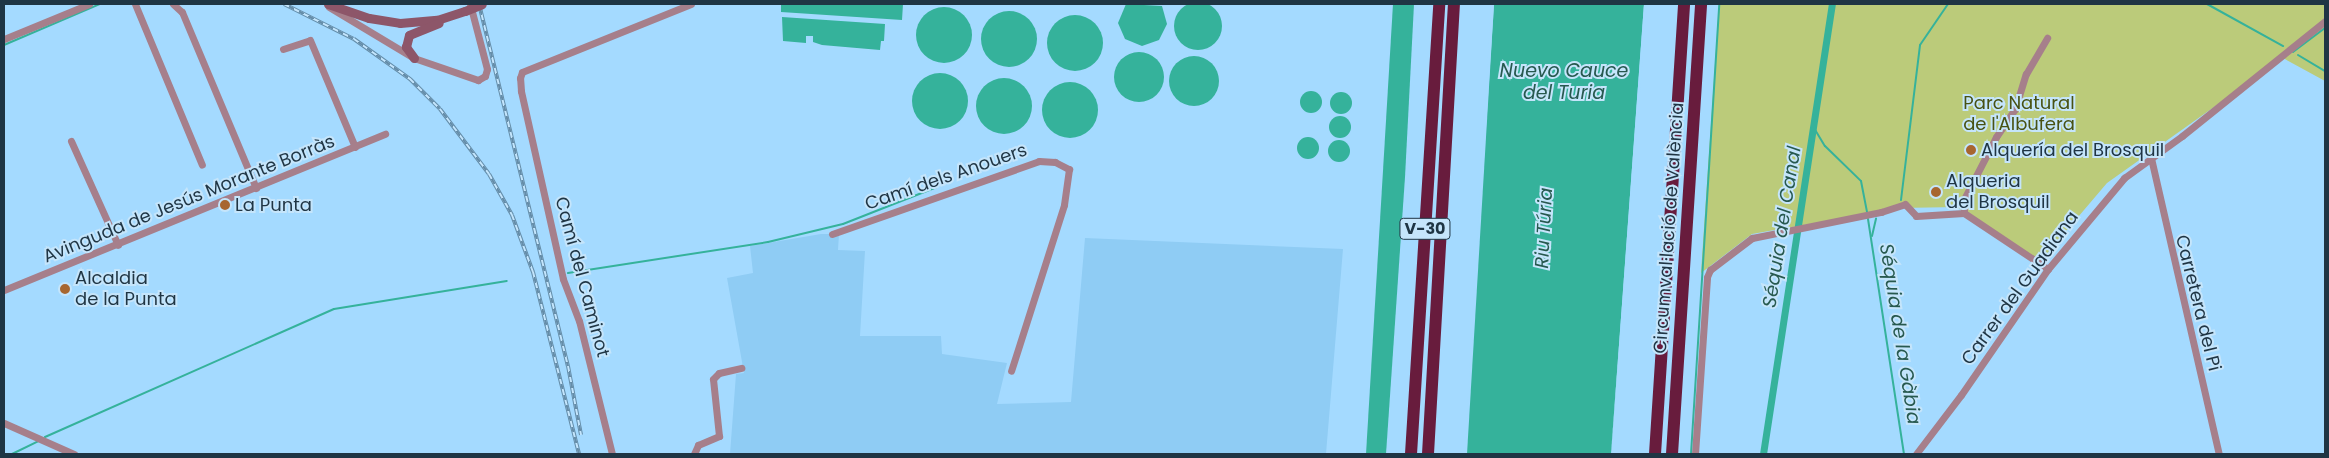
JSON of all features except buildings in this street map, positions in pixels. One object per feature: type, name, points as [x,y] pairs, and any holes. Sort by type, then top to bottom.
[{"type":"highway","name":"V-30","points":[[1412,454],[1439,4]]},
{"type":"highway","name":"V-30","points":[[1428,454],[1454,4]]},
{"type":"highway","name":"Circumval·lació de València","points":[[1655,454],[1684,4]]},
{"type":"highway","name":"Circumval·lació de València","points":[[1678,453],[1692,240],[1692,146],[1701,4]]},
{"type":"highway","points":[[1412,454],[1442,203]]},
{"type":"street","points":[[4,39],[89,4]]},
{"type":"street","points":[[135,4],[202,165]]},
{"type":"street","points":[[173,4],[182,12],[256,188]]},
{"type":"street","points":[[326,4],[389,22],[416,23],[450,17]]},
{"type":"street","points":[[326,4],[414,58],[458,75],[478,80],[484,76],[486,65],[468,7]]},
{"type":"street","points":[[345,4],[389,22]]},
{"type":"street","points":[[414,58],[406,47],[409,35],[468,7],[482,4]]},
{"type":"street","name":"Camí del Caminot","points":[[612,454],[579,321],[564,279],[520,78],[522,72],[691,4]]},
{"type":"street","name":"Carrer del Guadiana","points":[[1916,454],[1961,395],[2048,269],[2124,178],[2325,22]]},
{"type":"street","points":[[1964,213],[1964,199],[1996,137],[2015,109],[2026,74],[2047,38]]},
{"type":"street","points":[[283,49],[310,40],[355,146]]},
{"type":"street","name":"Avinguda de Jesús Morante Borràs","points":[[4,290],[118,245],[385,134]]},
{"type":"street","points":[[71,141],[118,245]]},
{"type":"street","name":"Carretera del Pi","points":[[2151,158],[2219,454]]},
{"type":"street","name":"Camí dels Anouers","points":[[832,234],[1039,161],[1055,162],[1069,170],[1064,205],[1010,371]]},
{"type":"street","points":[[1696,454],[1707,277],[1710,270],[1752,238],[1881,212],[1902,204],[1916,216],[1964,213],[2048,269]]},
{"type":"street","points":[[694,454],[698,445],[719,436],[713,379],[718,373],[741,368]]},
{"type":"street","points":[[4,423],[74,454]]},
{"type":"shaded area","points":[[821,234],[839,234],[838,250],[865,251],[860,336],[941,336],[942,354],[1007,363],[997,404],[1071,402],[1085,238],[1343,249],[1326,454],[730,454],[736,374],[744,373],[727,278],[753,273],[750,246]]},
{"type":"green space","name":"Parc Natural de l'Albufera","points":[[1719,4],[2325,4],[2325,81],[2283,58],[2107,183],[2038,264],[1957,207],[1900,208],[1752,234],[1701,273]]},
{"type":"water","points":[[1193,2],[1203,2],[1212,6],[1218,12],[1221,17],[1221,35],[1212,46],[1203,50],[1193,50],[1184,46],[1178,40],[1174,31],[1174,21],[1178,12],[1184,6]]},
{"type":"water","points":[[781,4],[903,4],[902,20],[781,12]]},
{"type":"water","points":[[1126,4],[1162,6],[1167,24],[1159,40],[1142,46],[1125,39],[1118,23]]},
{"type":"water","points":[[1393,4],[1414,4],[1405,177],[1386,454],[1366,454]]},
{"type":"water","name":"Nuevo Cauce del Turia","points":[[1494,4],[1644,4],[1611,454],[1467,454]]},
{"type":"water","points":[[944,7],[955,9],[964,15],[970,24],[972,35],[970,46],[964,55],[955,61],[944,63],[933,61],[924,55],[918,46],[916,35],[918,24],[924,15],[933,9]]},
{"type":"water","points":[[1009,11],[1020,13],[1029,19],[1035,28],[1037,39],[1035,50],[1029,59],[1020,65],[1009,67],[998,65],[989,59],[983,50],[981,39],[983,28],[989,19],[998,13]]},
{"type":"water","points":[[1075,15],[1086,17],[1095,23],[1101,32],[1103,43],[1101,54],[1095,63],[1086,69],[1075,71],[1064,69],[1055,63],[1049,54],[1047,43],[1049,32],[1055,23],[1064,17]]},
{"type":"water","points":[[782,17],[885,24],[884,41],[881,41],[880,50],[822,45],[813,42],[813,36],[806,36],[806,43],[783,41]]},
{"type":"water","points":[[1139,52],[1148,54],[1159,63],[1164,77],[1162,86],[1153,97],[1139,102],[1130,100],[1119,91],[1114,77],[1116,68],[1125,57]]},
{"type":"water","points":[[1194,56],[1203,58],[1214,67],[1219,81],[1217,90],[1208,101],[1194,106],[1185,104],[1174,95],[1169,81],[1171,72],[1180,61]]},
{"type":"water","points":[[940,73],[951,75],[960,81],[966,90],[968,101],[966,112],[960,121],[951,127],[940,129],[929,127],[920,121],[914,112],[912,101],[914,90],[920,81],[929,75]]},
{"type":"water","points":[[1004,78],[1015,80],[1024,86],[1030,95],[1032,106],[1030,117],[1024,126],[1015,132],[1004,134],[993,132],[984,126],[978,117],[976,106],[978,95],[984,86],[993,80]]},
{"type":"water","points":[[1070,82],[1081,84],[1090,90],[1096,99],[1098,110],[1096,121],[1090,130],[1081,136],[1070,138],[1059,136],[1050,130],[1044,121],[1042,110],[1044,99],[1050,90],[1059,84]]},
{"type":"water","points":[[1311,91],[1319,94],[1322,102],[1319,110],[1311,113],[1303,110],[1300,102],[1303,94]]},
{"type":"water","points":[[1341,92],[1349,95],[1352,103],[1349,111],[1341,114],[1333,111],[1330,103],[1333,95]]},
{"type":"water","points":[[1340,116],[1348,119],[1351,127],[1348,135],[1340,138],[1332,135],[1329,127],[1332,119]]},
{"type":"water","points":[[1308,137],[1316,140],[1319,148],[1316,156],[1308,159],[1300,156],[1297,148],[1300,140]]},
{"type":"water","points":[[1339,140],[1347,143],[1350,151],[1347,159],[1339,162],[1331,159],[1328,151],[1331,143]]},
{"type":"pier","points":[[1491,4],[1494,4],[1465,454],[1467,414]]},
{"type":"pier","points":[[1644,4],[1647,4],[1611,454]]},
{"type":"waterway","points":[[4,45],[100,4]]},
{"type":"waterway","points":[[1691,454],[1719,4]]},
{"type":"waterway","name":"Séquia del Canal","points":[[1763,454],[1832,4]]},
{"type":"waterway","points":[[1901,200],[1920,45],[1948,4]]},
{"type":"waterway","points":[[2207,4],[2283,46]]},
{"type":"waterway","points":[[2293,52],[2325,28]]},
{"type":"waterway","points":[[2298,55],[2325,71]]},
{"type":"waterway","name":"Séquia de la Gàbia","points":[[1814,128],[1825,146],[1861,181],[1867,212]]},
{"type":"waterway","points":[[568,273],[768,242],[843,224],[937,187]]},
{"type":"waterway","points":[[1872,236],[1876,218]]},
{"type":"waterway","name":"Séquia de la Gàbia","points":[[1868,219],[1904,453]]},
{"type":"waterway","points":[[45,437],[334,309],[507,281]]},
{"type":"waterway","points":[[12,454],[39,441]]},
{"type":"railway","points":[[284,4],[354,39],[410,79],[440,109],[489,174],[512,215],[533,272],[579,454]]},
{"type":"railway","points":[[479,4],[568,366],[581,435]]},
{"type":"place","name":"Alquería del Brosquil","points":[[1971,150]]},
{"type":"place","name":"Alqueria del Brosquil","points":[[1936,192]]},
{"type":"place","name":"La Punta","points":[[225,205]]},
{"type":"place","name":"Alcaldia de la Punta","points":[[65,289]]},
{"type":"water label","name":"Riu Túria","points":[[1544,228]]}]
